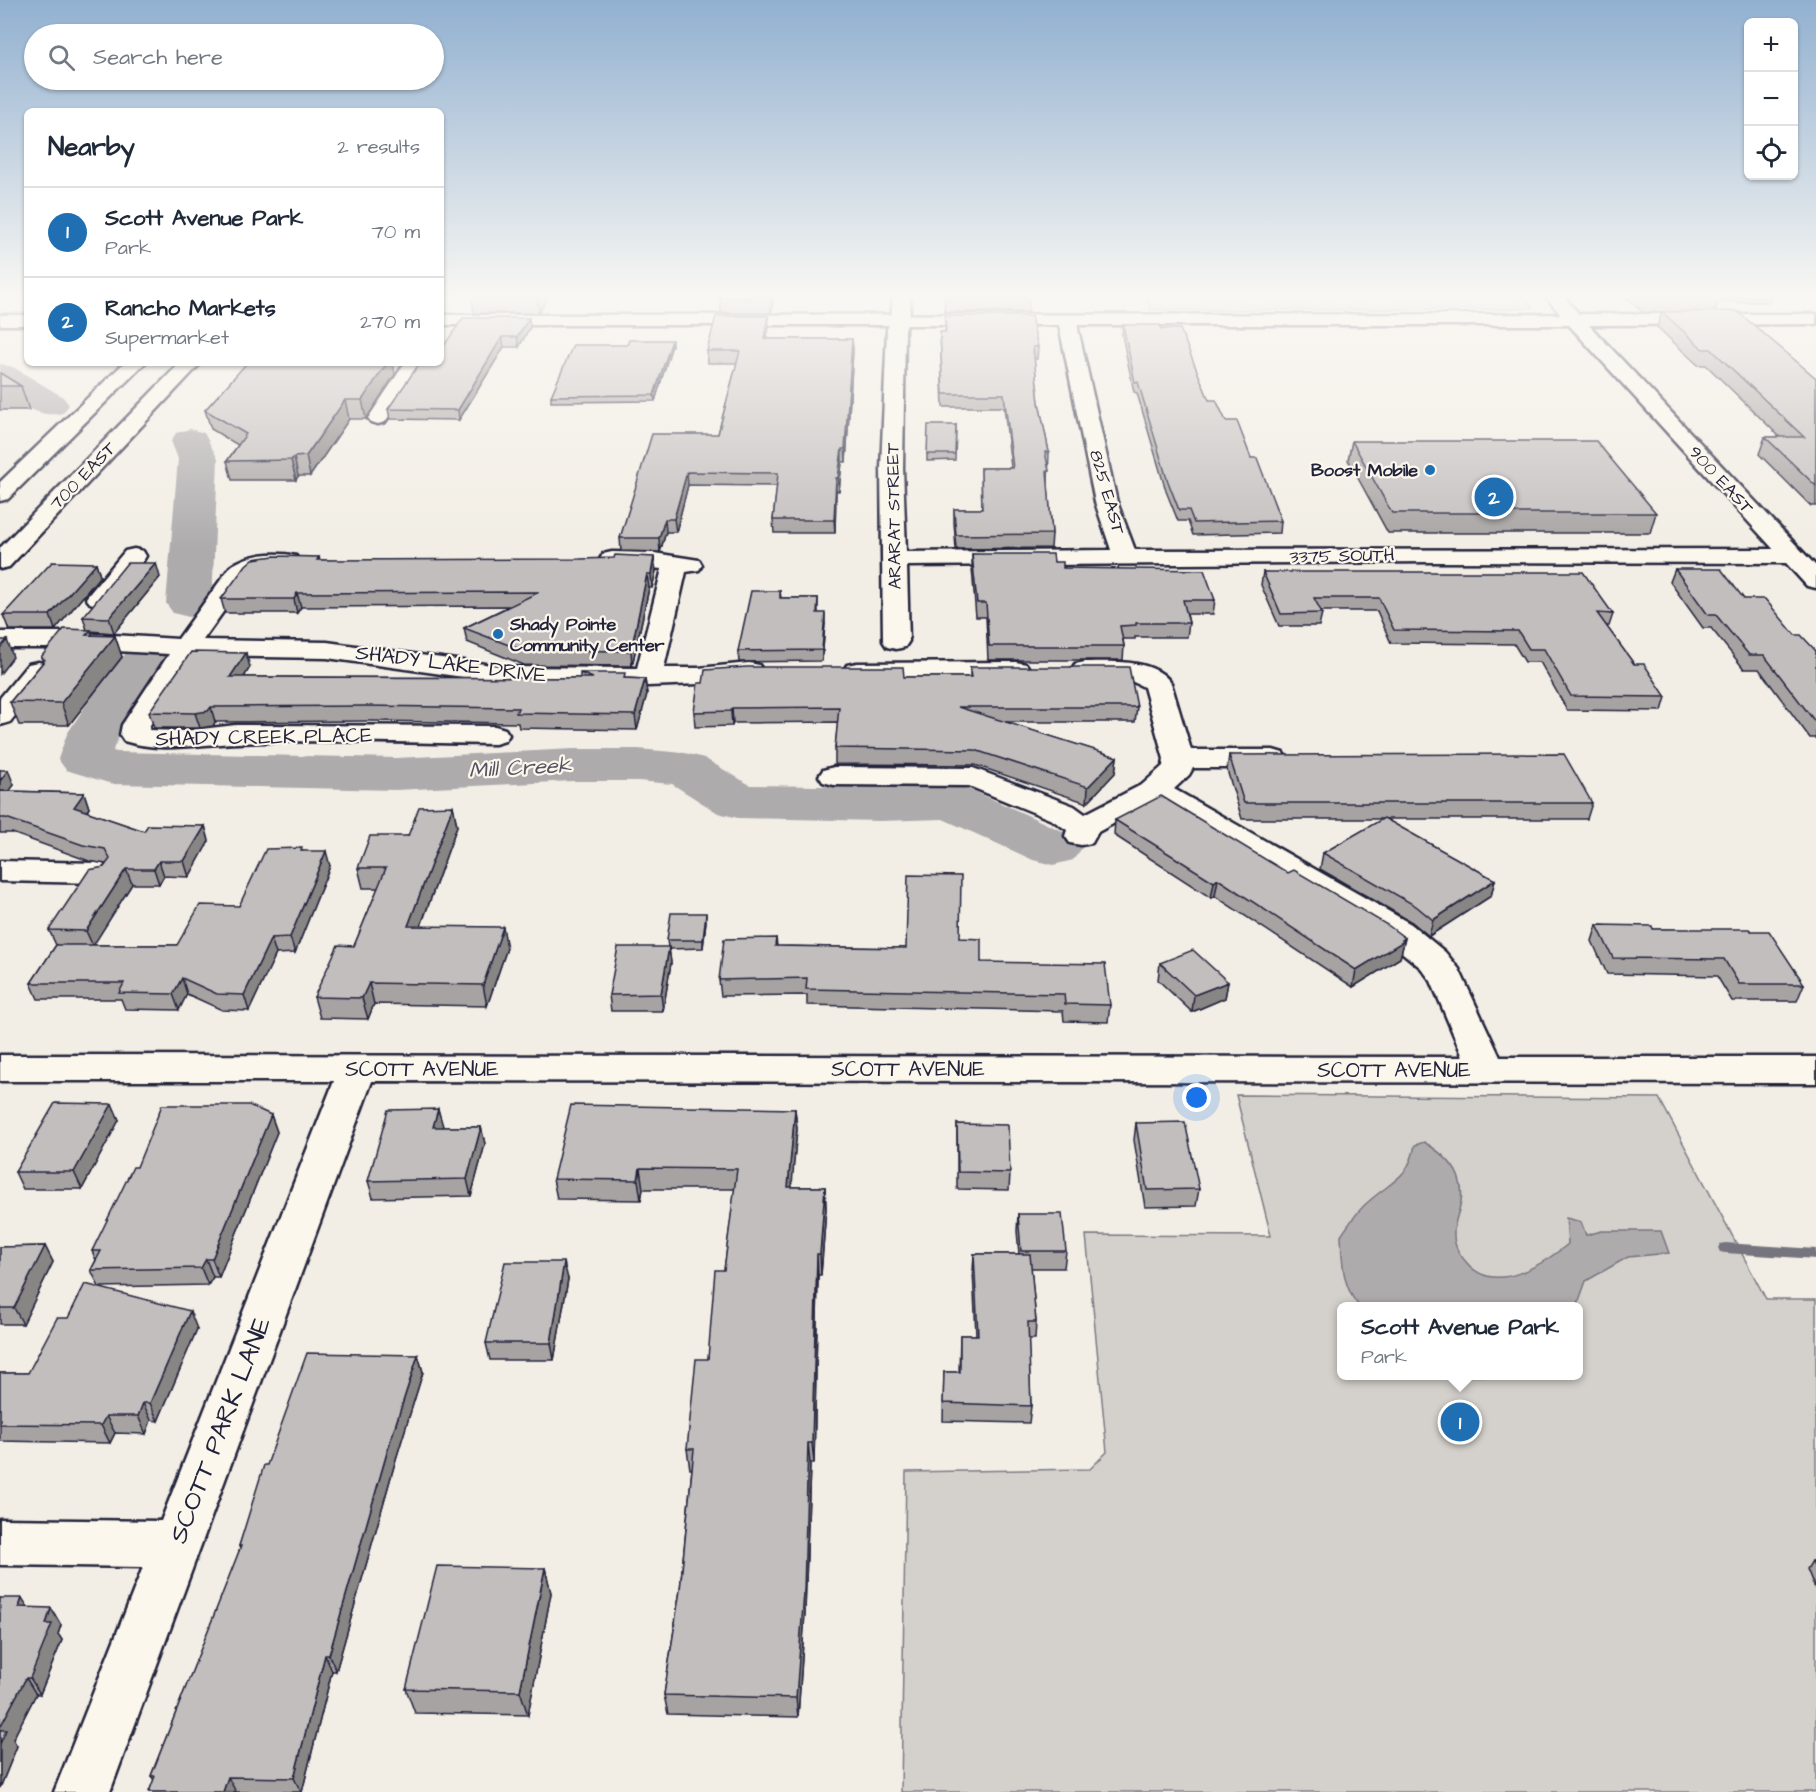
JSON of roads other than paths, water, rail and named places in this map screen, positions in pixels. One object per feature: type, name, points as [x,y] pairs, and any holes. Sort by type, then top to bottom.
[{"type":"street","points":[[0,494],[117,381]]},
{"type":"street","name":"700 EAST","points":[[0,562],[174,381]]},
{"type":"street","points":[[378,418],[403,381]]},
{"type":"street","name":"ARARAT STREET","points":[[895,381],[892,468],[896,641]]},
{"type":"street","name":"825 EAST","points":[[1080,381],[1106,502],[1126,559]]},
{"type":"street","name":"900 EAST","points":[[1631,381],[1816,581]]},
{"type":"street","name":"3375 SOUTH","points":[[893,559],[1126,559],[1788,551],[1816,546]]},
{"type":"street","points":[[0,716],[134,556]]},
{"type":"street","points":[[591,560],[654,560],[682,565],[648,678]]},
{"type":"street","name":"SHADY CREEK PLACE","points":[[312,561],[249,564],[239,572],[195,631],[136,725],[134,735],[148,739],[200,739],[236,734],[495,735]]},
{"type":"street","name":"SHADY LAKE DRIVE","points":[[0,640],[64,640],[187,647],[327,650],[517,676],[648,678],[770,671]]},
{"type":"street","points":[[827,671],[1128,670],[1139,672],[1157,683],[1179,759],[1178,769],[1154,790],[1082,831],[1063,813],[973,777],[834,776]]},
{"type":"street","points":[[1179,759],[1296,759]]},
{"type":"street","points":[[1154,790],[1399,932],[1420,948],[1447,977],[1487,1070]]},
{"type":"street","points":[[0,871],[98,873]]},
{"type":"street","name":"SCOTT AVENUE","points":[[0,1068],[1816,1070]]},
{"type":"street","name":"SCOTT PARK LANE","points":[[82,1792],[358,1069]]},
{"type":"street","points":[[0,1542],[176,1544]]},
{"type":"waterway","name":"Mill Creek","points":[[9,381],[50,405]]},
{"type":"waterway","name":"Mill Creek","points":[[189,603],[198,459],[190,441]]},
{"type":"waterway","name":"Mill Creek","points":[[145,661],[100,721],[85,759],[112,768],[396,774],[573,765],[638,765],[685,769],[738,801],[880,804],[952,802],[1053,848]]},
{"type":"waterway","name":"Mill Creek","points":[[1725,1248],[1816,1254]]},
{"type":"place","name":"Boost Mobile","points":[[1430,470]]},
{"type":"place","name":"Rancho Markets","points":[[1494,497]]},
{"type":"place","name":"Shady Pointe Community Center","points":[[498,634]]},
{"type":"place","name":"Scott Avenue Park","points":[[1460,1422]]}]
